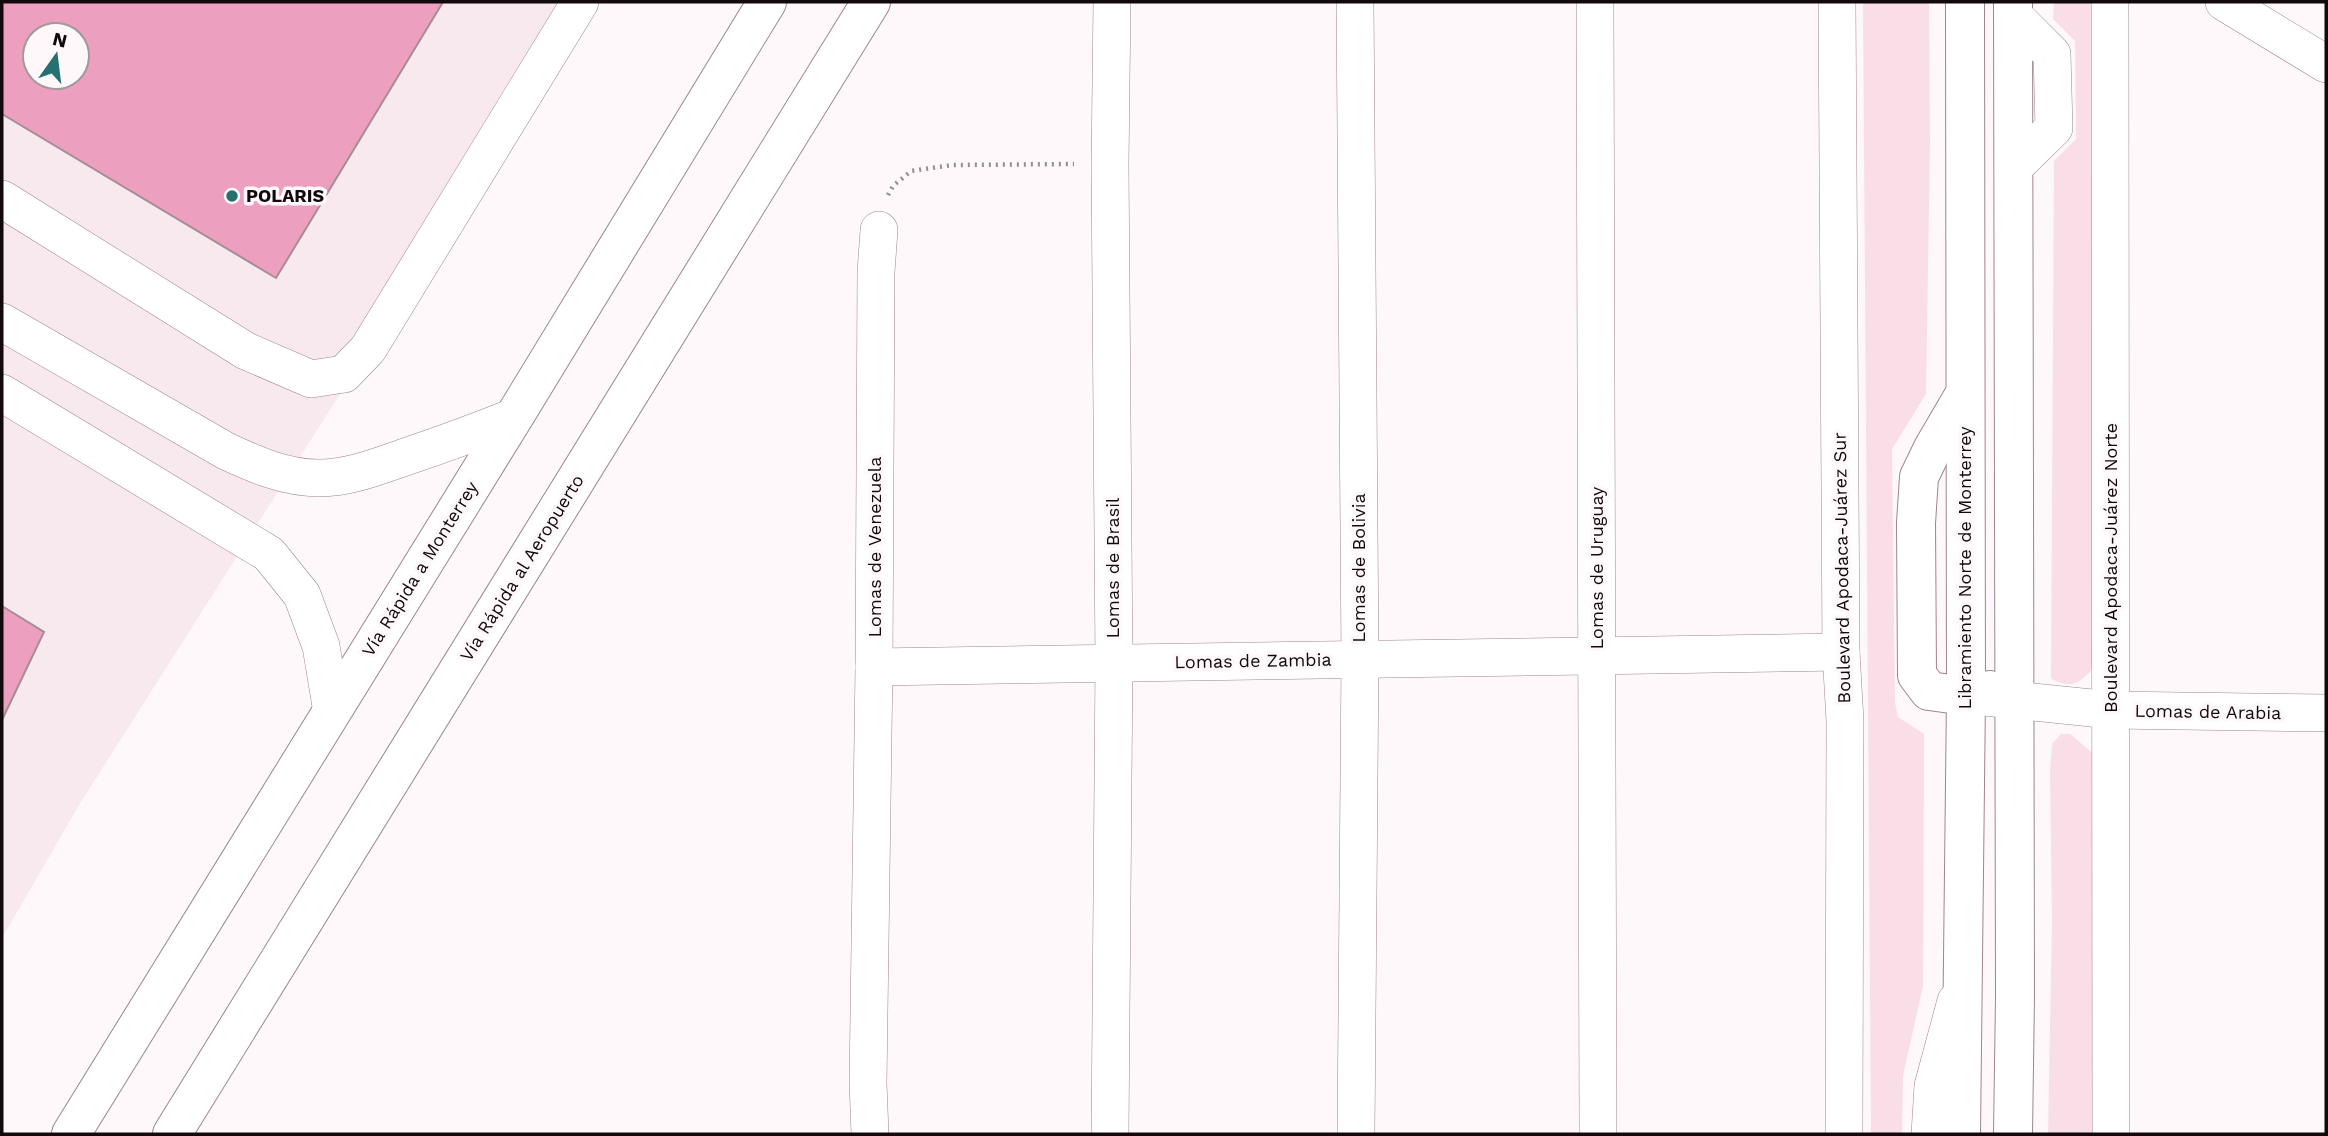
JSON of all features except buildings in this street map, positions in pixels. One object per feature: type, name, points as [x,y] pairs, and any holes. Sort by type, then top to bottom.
[{"type":"main road","name":"Vía Rápida a Monterrey","points":[[71,1134],[767,2]]},
{"type":"main road","name":"Vía Rápida al Aeropuerto","points":[[172,1134],[871,2]]},
{"type":"main road","name":"Libramiento Norte de Monterrey","points":[[1961,1134],[1965,696],[1965,2]]},
{"type":"main road","points":[[2013,8],[2013,1134]]},
{"type":"main road","points":[[1965,696],[1993,689],[2005,676],[2014,659]]},
{"type":"street","points":[[2,199],[246,351],[311,379],[344,374],[368,349],[580,2]]},
{"type":"street","name":"Lomas de Brasil","points":[[1110,1134],[1114,663],[1110,165],[1112,2]]},
{"type":"street","name":"Lomas de Bolivia","points":[[1355,2],[1360,659],[1356,1134]]},
{"type":"street","name":"Lomas de Uruguay","points":[[1595,2],[1598,1134]]},
{"type":"street","name":"Boulevard Apodaca-Juárez Sur","points":[[1837,2],[1841,652],[1845,721],[1844,1134]]},
{"type":"street","name":"Boulevard Apodaca-Juárez Norte","points":[[2109,2],[2111,1134]]},
{"type":"street","points":[[2224,2],[2326,64]]},
{"type":"street","name":"Lomas de Venezuela","points":[[870,1134],[868,1083],[878,230]]},
{"type":"street","points":[[2,322],[226,451],[258,466],[289,475],[320,478],[359,472],[473,434],[514,417]]},
{"type":"street","points":[[2,393],[270,554],[302,595],[321,646],[332,712]]},
{"type":"street","name":"Lomas de Zambia","points":[[874,667],[1841,652]]},
{"type":"street","name":"Lomas de Arabia","points":[[1965,696],[2013,698],[2111,710],[2326,713]]},
{"type":"street","points":[[1930,1134],[1933,1086],[1963,973]]},
{"type":"path","points":[[878,230],[884,204],[893,186],[911,171],[953,164],[1110,165]]},
{"type":"shaded area","points":[[2,2],[589,2],[79,805],[2,938]]},
{"type":"shaded area","points":[[1863,2],[1929,2],[1926,394],[1892,449],[1895,703],[1898,717],[1924,734],[1923,986],[1903,1076],[1902,1134],[1871,1134]]},
{"type":"shaded area","points":[[2054,2],[2099,2],[2094,668],[2079,681],[2070,684],[2051,679],[2054,161],[2076,139],[2075,41],[2053,19]]},
{"type":"shaded area","points":[[2061,734],[2070,734],[2097,757],[2096,1134],[2048,1134],[2052,922],[2050,771],[2052,744]]},
{"type":"place","name":"POLARIS","points":[[232,196]]}]
